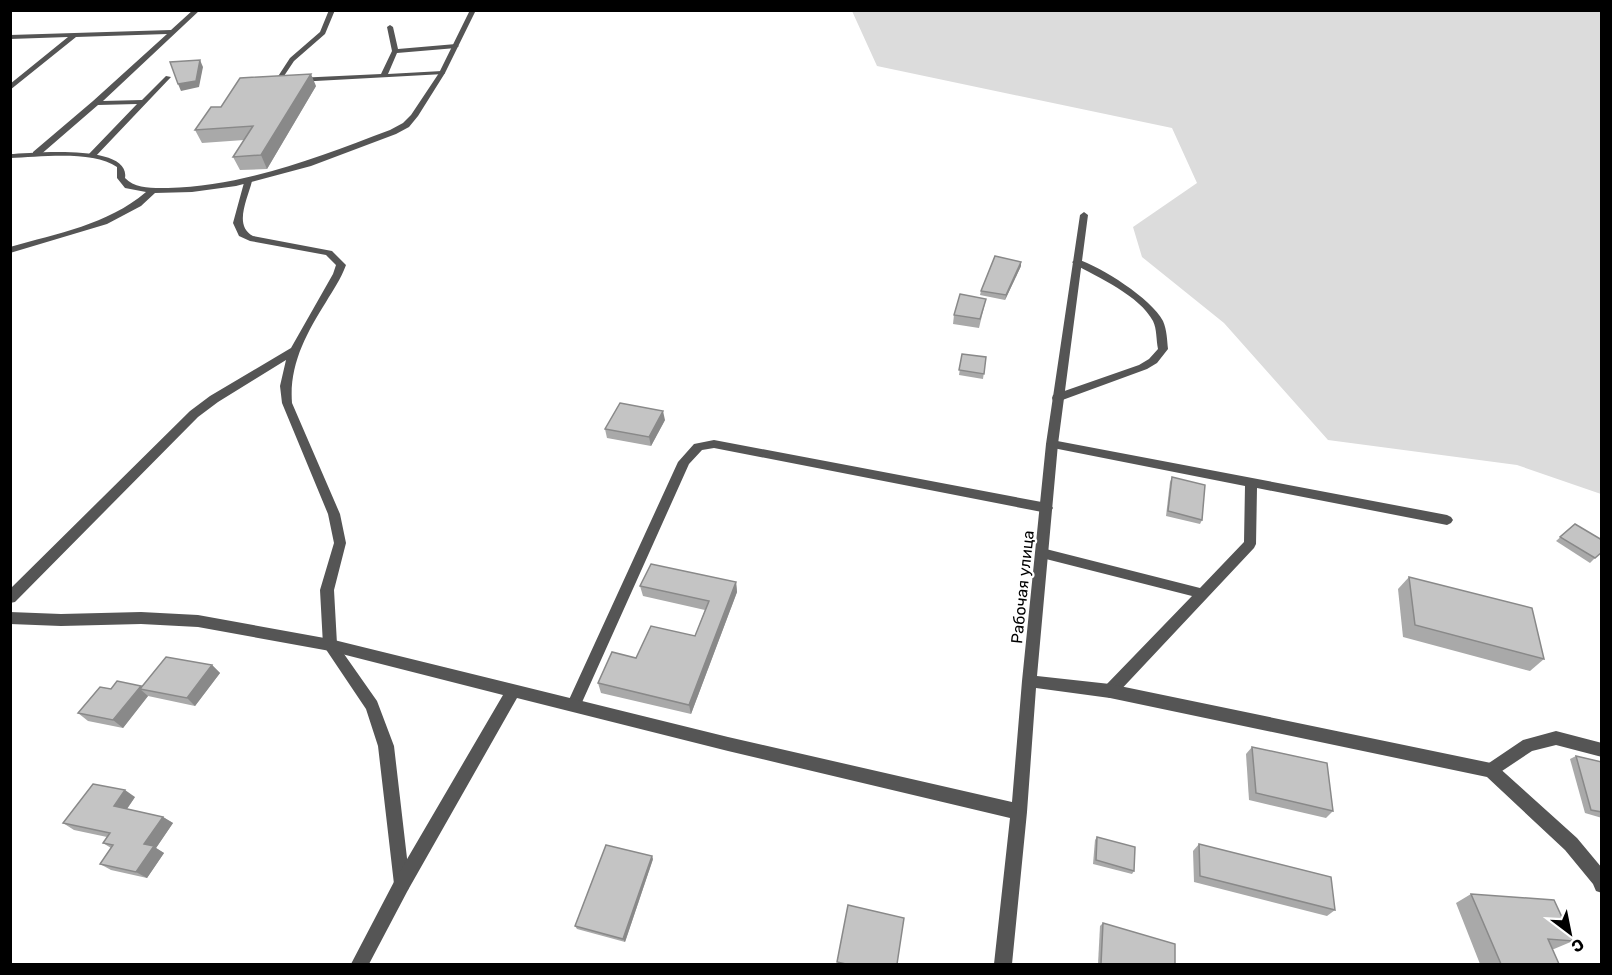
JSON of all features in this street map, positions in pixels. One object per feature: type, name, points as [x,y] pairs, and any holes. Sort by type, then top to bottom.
[{"type":"street","points":[[36,154],[96,103],[196,10]]},
{"type":"street","points":[[278,81],[297,54],[312,45],[323,34],[332,10]]},
{"type":"street","points":[[10,156],[36,154],[91,156],[113,160],[120,165],[121,178],[128,186],[153,191],[192,190],[248,181],[308,164],[406,125],[442,72],[473,10]]},
{"type":"street","points":[[384,75],[395,51],[390,27]]},
{"type":"street","points":[[10,38],[174,32]]},
{"type":"street","points":[[10,88],[73,36]]},
{"type":"street","points":[[395,51],[456,46]]},
{"type":"street","points":[[268,81],[442,72]]},
{"type":"street","points":[[91,156],[168,77]]},
{"type":"street","points":[[96,103],[144,102]]},
{"type":"street","points":[[248,181],[237,223],[242,234],[250,238],[329,253],[340,265],[338,274],[295,350],[284,387],[287,403],[334,514],[340,543],[327,590],[330,645],[372,706],[386,746],[402,884]]},
{"type":"street","points":[[10,250],[104,223],[132,210],[153,191]]},
{"type":"street","name":"Рабочая улица","points":[[1003,964],[1052,444],[1084,215]]},
{"type":"street","points":[[1057,398],[1143,367],[1153,361],[1163,349],[1158,322],[1147,309],[1120,286],[1077,262]]},
{"type":"street","points":[[10,598],[194,414],[214,399],[295,350]]},
{"type":"street","points":[[574,704],[684,462],[698,447],[714,444],[1047,508]]},
{"type":"street","points":[[1052,444],[1447,520]]},
{"type":"street","points":[[1110,691],[1250,544],[1251,482]]},
{"type":"street","points":[[1042,553],[1204,594]]},
{"type":"street","points":[[10,618],[62,620],[141,618],[198,621],[330,645],[728,744],[1019,812]]},
{"type":"street","points":[[1029,681],[1110,691],[1491,770],[1571,844],[1599,878],[1602,885]]},
{"type":"street","points":[[360,964],[402,884],[514,690]]},
{"type":"street","points":[[1491,770],[1528,745],[1556,738],[1602,750]]},
{"type":"shaded area","points":[[852,11],[1601,11],[1601,494],[1517,465],[1328,440],[1224,323],[1142,257],[1133,227],[1197,183],[1172,128],[877,66]]},
{"type":"building","points":[[200,60],[196,81],[178,84],[170,62]]},
{"type":"building","points":[[311,74],[261,155],[233,157],[253,126],[195,130],[211,107],[221,107],[240,78]]},
{"type":"building","points":[[995,256],[1021,262],[1006,295],[981,291]]},
{"type":"building","points":[[960,294],[986,299],[980,319],[954,315]]},
{"type":"building","points":[[962,354],[986,357],[984,374],[959,370]]},
{"type":"building","points":[[620,403],[663,411],[649,437],[605,429]]},
{"type":"building","points":[[1172,477],[1205,485],[1202,520],[1168,511]]},
{"type":"building","points":[[1575,524],[1602,540],[1602,552],[1595,558],[1560,537]]},
{"type":"building","points":[[651,564],[736,582],[689,705],[598,683],[612,652],[636,658],[651,626],[695,636],[709,601],[640,586]]},
{"type":"building","points":[[1409,577],[1532,608],[1544,659],[1415,625]]},
{"type":"building","points":[[166,657],[212,665],[187,698],[140,689]]},
{"type":"building","points":[[117,681],[141,686],[113,720],[78,713],[100,687],[111,689]]},
{"type":"building","points":[[1252,747],[1327,763],[1333,811],[1256,793]]},
{"type":"building","points":[[1576,756],[1602,762],[1602,812],[1591,810]]},
{"type":"building","points":[[93,784],[125,790],[114,806],[163,817],[144,844],[154,846],[136,872],[100,864],[113,845],[103,843],[110,833],[63,823]]},
{"type":"building","points":[[1097,837],[1135,847],[1134,871],[1096,860]]},
{"type":"building","points":[[1199,844],[1331,877],[1335,910],[1200,876]]},
{"type":"building","points":[[606,845],[652,856],[623,939],[575,926]]},
{"type":"building","points":[[1471,894],[1554,900],[1573,941],[1548,939],[1559,964],[1501,964]]},
{"type":"building","points":[[848,905],[904,918],[897,964],[837,962]]},
{"type":"building","points":[[1103,923],[1175,944],[1175,964],[1101,964]]}]
